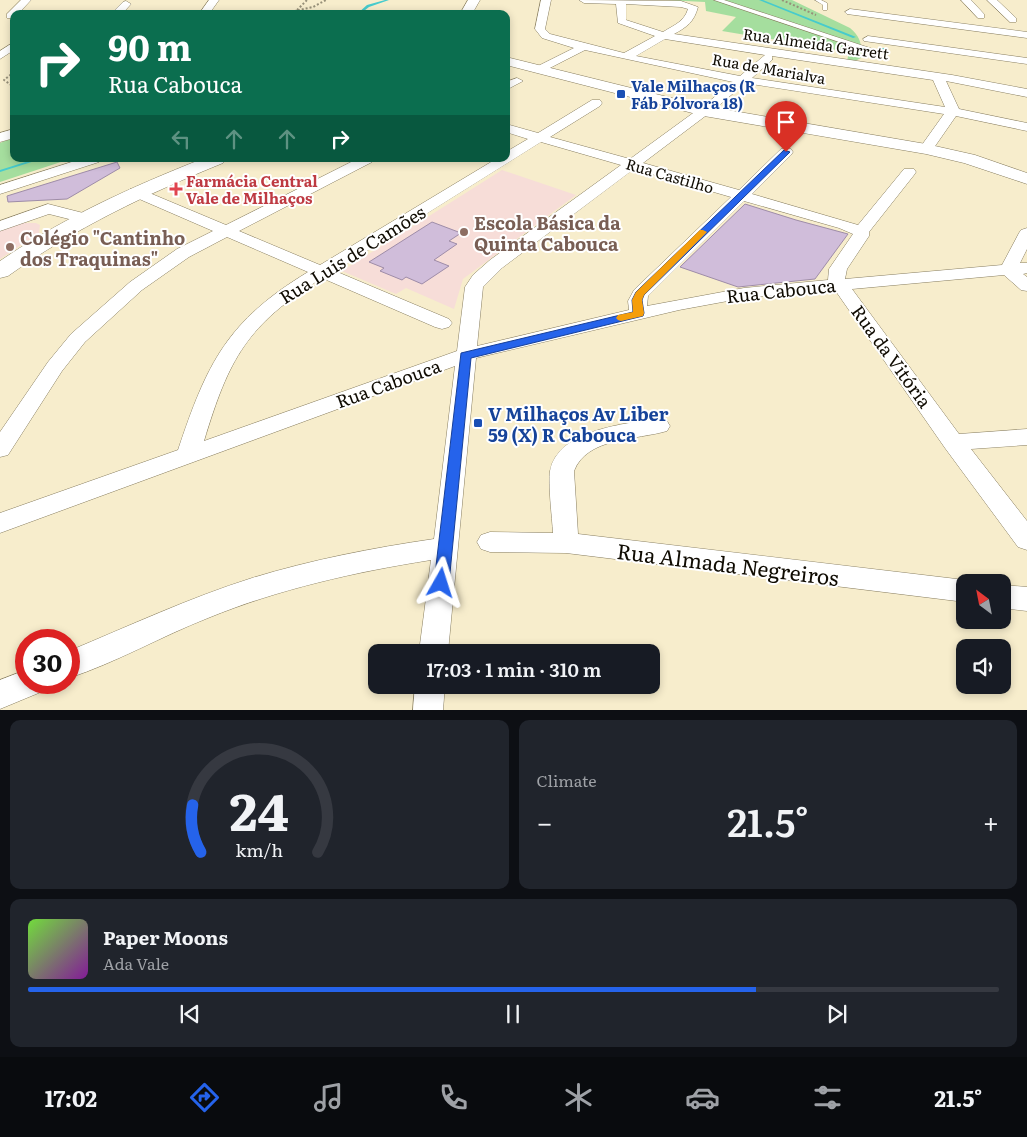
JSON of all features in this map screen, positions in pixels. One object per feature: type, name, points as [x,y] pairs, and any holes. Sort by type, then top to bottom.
[{"type":"street","points":[[15,10],[26,0]]},
{"type":"street","name":"Rua de Marialva","points":[[546,0],[540,26],[541,31],[556,40],[743,80],[952,111],[1027,127]]},
{"type":"street","points":[[584,0],[681,4],[692,7],[688,21],[626,56]]},
{"type":"street","points":[[717,0],[866,37],[1027,61]]},
{"type":"street","points":[[842,0],[866,37],[874,58],[872,67]]},
{"type":"street","points":[[966,0],[981,16]]},
{"type":"street","points":[[992,0],[1012,20]]},
{"type":"street","name":"Rua Almeida Garrett","points":[[620,2],[622,21],[632,26],[665,35],[771,54],[964,80],[1027,93]]},
{"type":"street","points":[[120,10],[126,4]]},
{"type":"street","points":[[850,12],[1027,35]]},
{"type":"street","points":[[0,56],[10,41]]},
{"type":"street","points":[[540,69],[584,47]]},
{"type":"street","points":[[435,644],[472,294],[478,280],[496,264],[708,108],[768,58]]},
{"type":"street","points":[[510,62],[708,108],[926,149],[969,159],[1027,179]]},
{"type":"street","points":[[926,149],[952,111],[938,77]]},
{"type":"street","name":"Rua Luis de Camões","points":[[510,155],[596,103]]},
{"type":"street","name":"Rua Castilho","points":[[510,129],[845,225],[861,232]]},
{"type":"street","points":[[639,313],[637,300],[640,294],[786,152]]},
{"type":"street","points":[[0,190],[85,162]]},
{"type":"street","points":[[0,271],[48,238],[85,218],[135,192],[210,162]]},
{"type":"street","points":[[0,449],[55,367],[78,338],[116,303],[159,269],[225,232],[361,162]]},
{"type":"street","name":"Rua Luis de Camões","points":[[188,454],[210,386],[232,348],[246,329],[296,287],[498,162]]},
{"type":"street","points":[[840,284],[836,279],[836,274],[861,236],[861,232],[909,172]]},
{"type":"street","points":[[135,192],[442,323]]},
{"type":"street","points":[[0,226],[48,209],[85,218]]},
{"type":"street","points":[[1027,232],[1018,269],[1027,286]]},
{"type":"street","name":"Rua Cabouca","points":[[0,523],[465,355],[679,304],[744,293],[1018,269]]},
{"type":"street","name":"Rua da Vitória","points":[[840,284],[953,442],[1027,540]]},
{"type":"street","points":[[566,543],[562,471],[564,462],[570,454],[591,441],[659,426]]},
{"type":"street","points":[[953,442],[1027,437]]},
{"type":"street","name":"Rua Almada Negreiros","points":[[490,542],[566,543],[956,591]]},
{"type":"street","points":[[80,660],[229,598],[276,582],[371,559],[445,548]]},
{"type":"street","points":[[1011,597],[1027,599]]},
{"type":"street","points":[[0,695],[15,688]]},
{"type":"street","points":[[428,710],[429,694]]},
{"type":"lane","points":[[817,0],[825,4],[825,9]]},
{"type":"path","points":[[295,10],[300,8],[307,0]]},
{"type":"path","points":[[299,10],[313,7],[326,0]]},
{"type":"path","points":[[782,0],[805,10]]},
{"type":"path","points":[[10,75],[4,80],[10,84]]},
{"type":"shaded area","name":"Escola Básica da Quinta Cabouca","points":[[502,170],[576,195],[463,279],[454,309],[406,288],[396,294],[342,271]]},
{"type":"shaded area","name":"Colégio \"Cantinho dos Traquinas\"","points":[[22,223],[36,223],[40,225],[39,233],[0,259],[0,230]]},
{"type":"green space","points":[[665,0],[792,0],[850,28],[860,42],[861,58],[855,61],[847,61],[849,52],[722,31],[736,17],[706,11],[705,2]]},
{"type":"green space","points":[[10,139],[10,162],[61,162],[0,182],[0,143]]},
{"type":"building","points":[[117,162],[120,168],[67,199],[8,202],[7,196]]},
{"type":"building","points":[[745,204],[848,234],[815,279],[738,287],[680,267]]},
{"type":"building","points":[[432,222],[461,233],[449,241],[457,244],[434,260],[449,266],[422,284],[406,277],[402,280],[380,271],[384,268],[369,262]]},
{"type":"waterway","points":[[363,10],[368,6],[388,0]]},
{"type":"waterway","points":[[760,0],[854,37]]},
{"type":"waterway","points":[[0,171],[29,162]]},
{"type":"slow traffic","points":[[621,318],[639,313],[637,300],[640,294],[703,232]]},
{"type":"place","name":"Vale Milhaços (R Fáb Pólvora 18)","points":[[621,94]]},
{"type":"place","name":"Farmácia Central Vale de Milhaços","points":[[176,189]]},
{"type":"place","name":"Escola Básica da Quinta Cabouca","points":[[464,232]]},
{"type":"place","name":"Colégio \"Cantinho dos Traquinas\"","points":[[10,247]]},
{"type":"place","name":"V Milhaços Av Liber 59 (X) R Cabouca","points":[[478,423]]},
{"type":"route","points":[[441,583],[465,355],[639,313],[637,300],[640,294],[786,152]]}]
